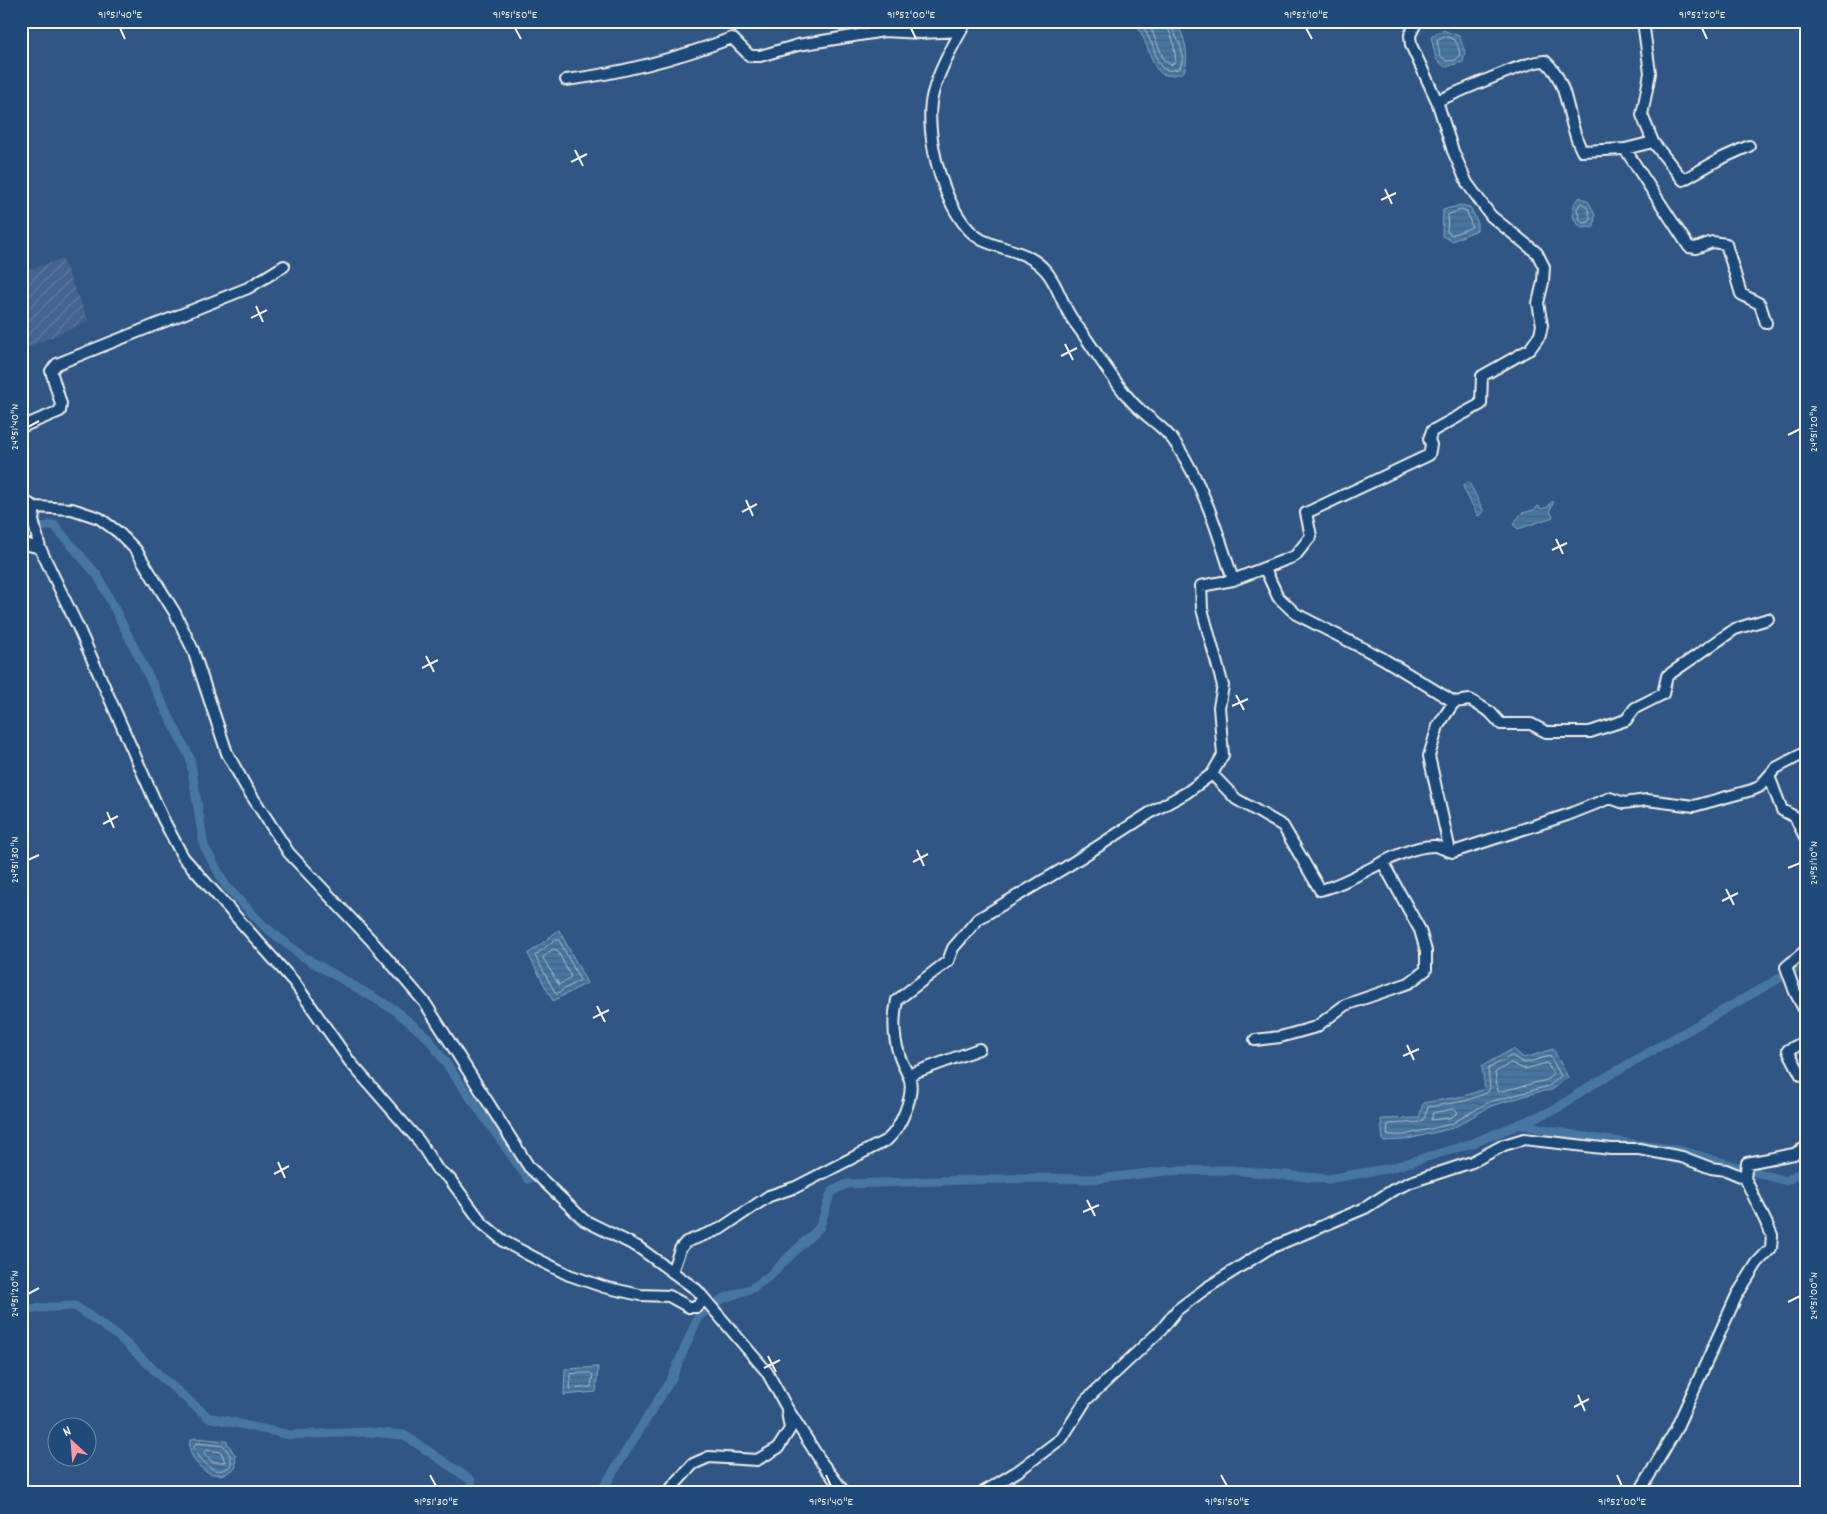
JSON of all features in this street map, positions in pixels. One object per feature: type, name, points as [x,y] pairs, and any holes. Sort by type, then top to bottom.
[{"type":"street","points":[[672,1272],[680,1249],[686,1242],[720,1229],[769,1196],[796,1187],[887,1140],[894,1134],[908,1101],[910,1081],[899,1055],[892,1022],[896,1000],[948,961],[953,948],[978,919],[1066,867],[1153,811],[1186,793],[1212,774],[1223,755],[1219,706],[1223,686],[1202,609],[1201,586],[1233,580],[1295,556],[1311,536],[1306,513],[1429,455],[1431,445],[1429,439],[1432,431],[1481,404],[1482,376],[1530,349],[1540,335],[1542,324],[1538,303],[1544,267],[1537,252],[1491,216],[1468,183],[1453,151],[1437,101],[1411,45],[1410,36],[1417,21]]},
{"type":"street","points":[[1643,21],[1650,73],[1642,115],[1653,142],[1683,180],[1720,159],[1749,146]]},
{"type":"street","points":[[566,80],[625,72],[656,60],[691,53],[732,38],[750,56],[760,56],[798,44],[884,32],[963,26]]},
{"type":"street","points":[[963,26],[946,59],[932,94],[931,137],[945,193],[963,222],[981,240],[1021,252],[1041,266],[1055,283],[1073,320],[1133,402],[1162,427],[1176,444],[1198,481],[1233,580]]},
{"type":"street","points":[[1437,101],[1540,60],[1545,61],[1563,88],[1575,135],[1582,151],[1625,149],[1653,142]]},
{"type":"street","points":[[1625,149],[1689,247],[1696,248],[1712,242],[1726,244],[1741,294],[1760,304],[1766,323]]},
{"type":"street","points":[[21,427],[60,410],[61,404],[51,371],[57,364],[248,288],[284,266]]},
{"type":"street","points":[[21,499],[35,507],[72,509],[99,518],[118,532],[136,550],[172,606],[193,650],[227,753],[246,787],[289,853],[371,940],[425,1002],[529,1167],[584,1220],[638,1247],[697,1290],[767,1372],[787,1408],[822,1463],[845,1493]]},
{"type":"street","points":[[35,507],[32,520],[40,548],[78,627],[163,819],[183,857],[294,982],[350,1062],[419,1141],[437,1169],[455,1185],[483,1224],[506,1242],[523,1252],[569,1274],[604,1287],[640,1295],[669,1296],[689,1307],[699,1306],[704,1299]]},
{"type":"street","points":[[21,543],[40,548]]},
{"type":"street","points":[[1265,569],[1278,597],[1296,614],[1382,658],[1454,702],[1470,700],[1490,712],[1501,724],[1531,724],[1546,732],[1590,732],[1626,720],[1635,708],[1663,694],[1667,676],[1735,629],[1768,619]]},
{"type":"street","points":[[1450,851],[1429,756],[1438,726],[1454,702]]},
{"type":"street","points":[[1212,774],[1236,799],[1283,826],[1320,890],[1364,874],[1409,851],[1435,846],[1450,851],[1567,815],[1610,798],[1624,803],[1647,800],[1666,804],[1676,802],[1694,806],[1752,790],[1759,787],[1776,768],[1806,752]]},
{"type":"street","points":[[1769,776],[1782,810],[1795,817],[1806,839]]},
{"type":"street","points":[[1255,1040],[1280,1037],[1316,1028],[1345,1005],[1409,983],[1426,970],[1426,951],[1420,930],[1383,863]]},
{"type":"street","points":[[1806,950],[1786,967],[1794,990],[1806,1013]]},
{"type":"street","points":[[1806,1041],[1788,1050],[1801,1075],[1806,1074]]},
{"type":"street","points":[[908,1075],[978,1048]]},
{"type":"street","points":[[982,1493],[1018,1471],[1062,1438],[1086,1400],[1161,1330],[1177,1310],[1205,1289],[1268,1249],[1365,1208],[1393,1190],[1411,1182],[1472,1162],[1504,1145],[1524,1139],[1611,1149],[1639,1149],[1682,1157],[1711,1168],[1726,1170],[1745,1178]]},
{"type":"street","points":[[1639,1493],[1674,1431],[1737,1295],[1757,1263],[1771,1248],[1772,1235],[1745,1178],[1747,1164],[1794,1154],[1806,1147]]},
{"type":"street","points":[[667,1493],[693,1464],[709,1456],[757,1460],[778,1448],[790,1429],[787,1408]]},
{"type":"shaded area","points":[[62,259],[89,321],[21,350],[21,272]]},
{"type":"water","points":[[1136,21],[1175,21],[1186,46],[1187,59],[1184,72],[1168,75],[1159,71]]},
{"type":"water","points":[[1443,30],[1459,36],[1465,52],[1463,62],[1445,67],[1436,59],[1431,37]]},
{"type":"water","points":[[1580,197],[1589,202],[1595,215],[1594,227],[1582,228],[1575,221],[1573,209]]},
{"type":"water","points":[[1461,205],[1470,207],[1477,221],[1477,230],[1452,241],[1442,236],[1443,210]]},
{"type":"water","points":[[1469,482],[1484,512],[1478,516],[1464,489],[1463,485]]},
{"type":"water","points":[[1551,502],[1554,502],[1550,510],[1553,517],[1518,529],[1513,524],[1522,513],[1534,510],[1538,506],[1542,509],[1548,507]]},
{"type":"water","points":[[559,930],[587,983],[553,1001],[528,954]]},
{"type":"water","points":[[1513,1049],[1524,1058],[1553,1049],[1568,1077],[1552,1090],[1538,1092],[1491,1106],[1453,1128],[1404,1140],[1383,1141],[1381,1119],[1419,1118],[1423,1103],[1464,1096],[1485,1089],[1482,1066]]},
{"type":"water","points":[[598,1367],[596,1392],[564,1395],[565,1369]]},
{"type":"water","points":[[195,1438],[226,1441],[235,1455],[236,1467],[228,1473],[220,1475],[204,1470],[193,1457],[190,1449],[190,1440]]},
{"type":"waterway","points":[[21,530],[54,525],[98,576],[190,758],[204,846],[226,886],[263,925],[302,956],[395,1010],[428,1038],[528,1179]]},
{"type":"waterway","points":[[600,1493],[672,1378],[698,1317],[722,1299],[752,1288],[767,1278],[820,1227],[830,1195],[834,1190],[847,1184],[1028,1178],[1097,1179],[1167,1171],[1232,1170],[1328,1179],[1391,1168],[1473,1143],[1556,1109],[1585,1089],[1806,963]]},
{"type":"waterway","points":[[1518,1124],[1578,1136],[1683,1151],[1786,1181],[1806,1169]]},
{"type":"waterway","points":[[21,1315],[27,1310],[37,1308],[75,1306],[118,1336],[208,1417],[290,1435],[368,1432],[404,1435],[471,1480],[473,1493]]}]
